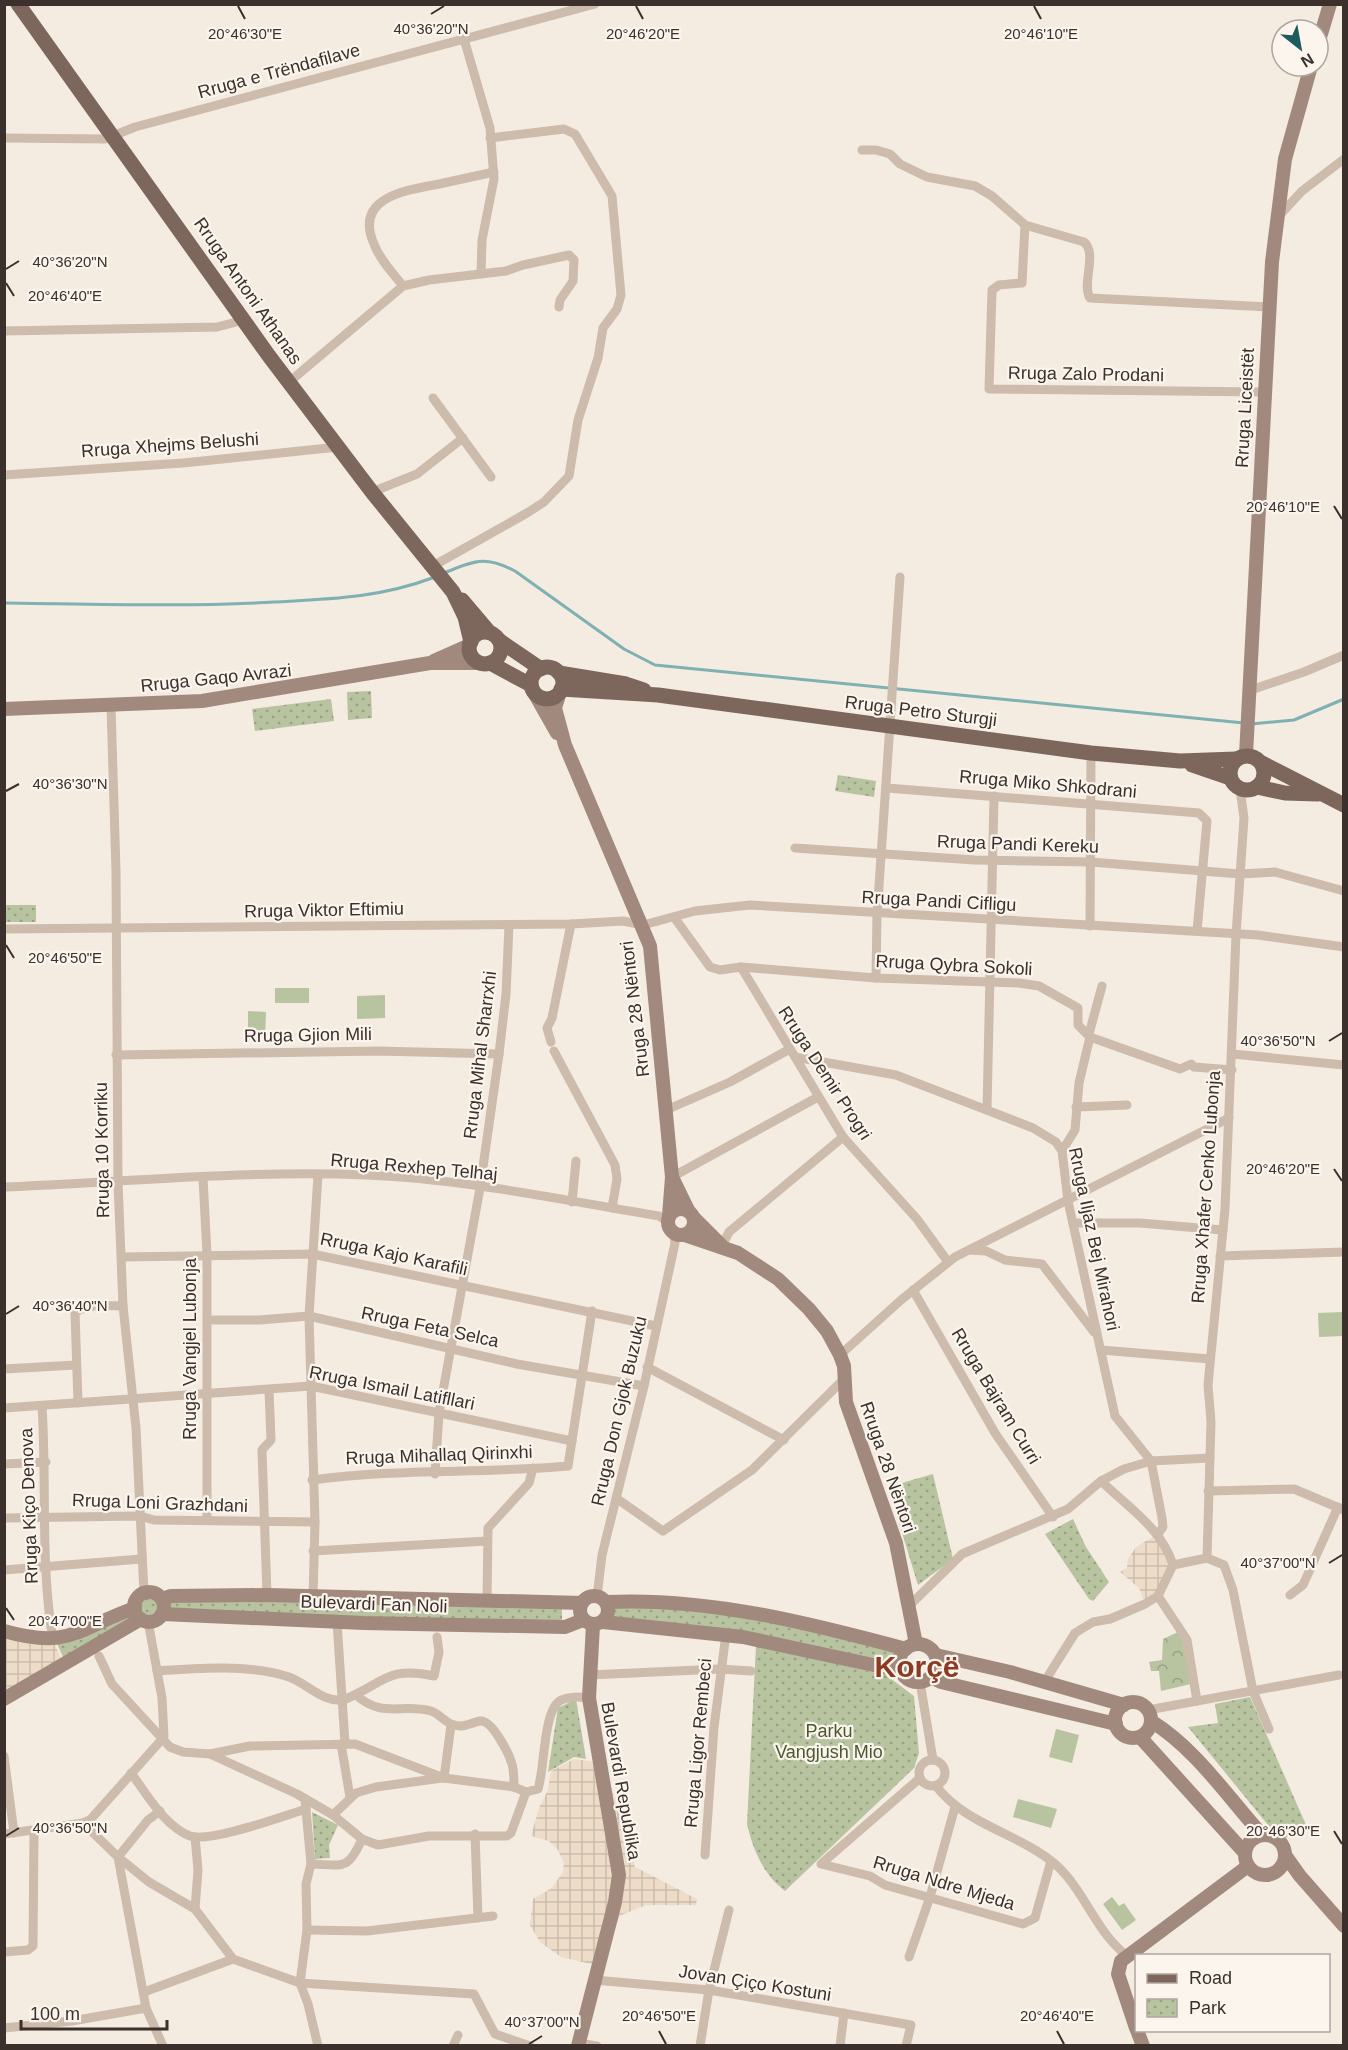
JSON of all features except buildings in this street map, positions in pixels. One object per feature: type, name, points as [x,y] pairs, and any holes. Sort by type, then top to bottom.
[{"type":"main road","name":"Rruga Antoni Athanas","points":[[18,4],[244,320],[372,492],[454,593],[495,637],[541,669]]},
{"type":"main road","name":"Rruga Liceistët","points":[[1243,753],[1250,712],[1264,392],[1276,219],[1285,159],[1308,78]]},
{"type":"main road","name":"Rruga Antoni Athanas","points":[[454,593],[470,631],[470,644]]},
{"type":"main road","points":[[486,663],[500,654],[495,637],[480,633],[470,644],[471,655],[486,663],[532,687],[536,694],[545,699],[555,697],[563,683],[559,674],[551,668],[541,669],[533,675],[532,687]]},
{"type":"main road","name":"Rruga Gaqo Avrazi","points":[[430,663],[470,644]]},
{"type":"main road","name":"Rruga Gaqo Avrazi","points":[[4,710],[235,698],[430,663],[486,663]]},
{"type":"main road","name":"Rruga Petro Sturgji","points":[[559,674],[626,684],[658,694]]},
{"type":"main road","name":"Rruga 28 Nëntori","points":[[532,687],[548,720],[565,745]]},
{"type":"main road","name":"Rruga 28 Nëntori","points":[[560,691],[555,708],[565,745],[650,946],[672,1177],[674,1227],[722,1246],[760,1266],[795,1294],[827,1331],[840,1355],[846,1402],[898,1552],[909,1605],[911,1647]]},
{"type":"main road","name":"Rruga Petro Sturgji","points":[[560,691],[658,694],[891,728],[1092,753],[1180,761],[1243,753]]},
{"type":"main road","points":[[1262,763],[1264,776],[1245,786],[1230,768],[1243,753],[1253,756],[1318,794],[1344,805]]},
{"type":"main road","name":"Rruga Petro Sturgji","points":[[1180,761],[1245,786],[1285,793],[1318,794]]},
{"type":"main road","name":"Rruga 28 Nëntori","points":[[672,1177],[692,1214],[722,1246]]},
{"type":"main road","points":[[681,1208],[692,1214],[694,1225],[674,1227],[681,1208]]},
{"type":"main road","points":[[4,1699],[141,1616],[138,1597],[144,1593]]},
{"type":"main road","name":"Bulevardi Fan Noli","points":[[144,1593],[157,1594],[162,1599],[171,1596],[267,1595],[582,1603]]},
{"type":"main road","points":[[602,1600],[608,1613],[593,1622],[580,1610],[582,1603],[590,1597],[602,1600],[747,1612],[911,1647],[928,1647],[936,1655],[1045,1681],[1124,1705],[1140,1703],[1150,1716],[1190,1752],[1262,1835],[1276,1839],[1282,1844],[1285,1855],[1300,1876],[1344,1926]]},
{"type":"main road","points":[[162,1599],[162,1614]]},
{"type":"main road","name":"Bulevardi Fan Noli","points":[[6,1631],[21,1637],[53,1640],[141,1616],[156,1620],[162,1614],[337,1622],[564,1627],[593,1622],[726,1634],[901,1671]]},
{"type":"main road","name":"Bulevardi Republika","points":[[578,2044],[619,1875],[589,1698],[593,1622]]},
{"type":"main road","points":[[911,1647],[900,1659],[901,1671],[909,1680],[941,1682],[1116,1724],[1125,1736],[1140,1737],[1146,1733],[1150,1716]]},
{"type":"main road","points":[[926,1680],[937,1667],[936,1655]]},
{"type":"main road","points":[[1116,1724],[1117,1713],[1124,1705]]},
{"type":"main road","points":[[1140,1737],[1263,1875],[1279,1869],[1300,1876]]},
{"type":"main road","points":[[1135,2023],[1118,1974],[1119,1966],[1126,1955],[1247,1859],[1251,1841],[1262,1835]]},
{"type":"main road","points":[[1279,1869],[1285,1855]]},
{"type":"street","name":"Rruga e Trëndafilave","points":[[112,137],[143,125],[594,4]]},
{"type":"street","points":[[464,39],[480,91],[490,138],[494,172],[493,192],[482,240],[481,274]]},
{"type":"street","points":[[435,568],[544,502],[569,476],[578,420],[598,358],[603,328],[616,309],[621,295],[612,196],[575,134],[564,129],[490,138]]},
{"type":"street","points":[[4,138],[112,137]]},
{"type":"street","points":[[861,150],[876,150],[890,154],[900,164],[927,177],[975,186],[992,196],[1025,225],[1088,245],[1087,291],[1090,298],[1269,307]]},
{"type":"street","points":[[1276,219],[1302,191],[1344,159]]},
{"type":"street","points":[[403,286],[373,243],[370,224],[375,209],[381,202],[399,192],[494,172]]},
{"type":"street","name":"Rruga Zalo Prodani","points":[[1025,225],[1022,283],[999,285],[992,290],[989,389],[1264,392]]},
{"type":"street","points":[[289,382],[403,286],[429,280],[506,271],[552,257],[569,255],[574,260],[573,282],[560,300],[559,307]]},
{"type":"street","points":[[4,331],[217,327],[244,320]]},
{"type":"street","points":[[433,398],[491,477]]},
{"type":"street","points":[[372,492],[417,474],[463,438]]},
{"type":"street","name":"Rruga Xhejms Belushi","points":[[4,475],[183,463],[338,447]]},
{"type":"street","points":[[876,978],[877,915],[900,577]]},
{"type":"street","points":[[1251,690],[1344,655]]},
{"type":"street","name":"Rruga 10 Korriku","points":[[111,706],[118,1182],[123,1306],[134,1400],[144,1593]]},
{"type":"street","points":[[1090,926],[1092,753]]},
{"type":"street","name":"Rruga Xhafer Cenko Lubonja","points":[[1207,1558],[1210,1359],[1223,1230],[1245,786]]},
{"type":"street","name":"Rruga Miko Shkodrani","points":[[887,788],[1198,813],[1207,821],[1202,871]]},
{"type":"street","points":[[987,1109],[992,981],[994,796]]},
{"type":"street","name":"Rruga Pandi Kereku","points":[[795,848],[994,861],[1091,862],[1240,874],[1275,872],[1344,891]]},
{"type":"street","points":[[1197,931],[1202,871]]},
{"type":"street","name":"Rruga Pandi Cifligu","points":[[643,926],[695,911],[750,906],[1258,935],[1344,947]]},
{"type":"street","points":[[674,917],[710,967],[720,970],[741,967]]},
{"type":"street","name":"Rruga Viktor Eftimiu","points":[[4,928],[509,925],[623,921],[643,926]]},
{"type":"street","points":[[571,924],[552,1018],[547,1028],[552,1047],[615,1165],[617,1179],[612,1208]]},
{"type":"street","name":"Rruga Mihal Sharrxhi","points":[[435,1474],[438,1413],[480,1188],[499,1054],[506,994],[509,925]]},
{"type":"street","name":"Rruga Qybra Sokoli","points":[[741,967],[876,978],[992,981],[1039,986],[1078,1008],[1078,1025],[1089,1036]]},
{"type":"street","name":"Rruga Demir Progri","points":[[741,967],[843,1137],[917,1219],[948,1262]]},
{"type":"street","points":[[1062,1151],[1075,1130],[1076,1107],[1089,1036],[1102,986]]},
{"type":"street","points":[[1089,1036],[1180,1069],[1191,1064],[1194,1068],[1232,1070]]},
{"type":"street","name":"Rruga Gjion Mili","points":[[117,1055],[378,1051],[499,1054]]},
{"type":"street","points":[[664,1111],[792,1053]]},
{"type":"street","name":"Rruga Iljaz Bej Mirahori","points":[[792,1053],[896,1075],[987,1109],[1051,1137],[1062,1151],[1068,1201],[1115,1416],[1130,1431],[1151,1461]]},
{"type":"street","points":[[1233,1054],[1344,1065]]},
{"type":"street","points":[[672,1177],[818,1097]]},
{"type":"street","points":[[1076,1107],[1127,1105]]},
{"type":"street","points":[[840,1355],[948,1262],[1229,1118]]},
{"type":"street","points":[[722,1246],[729,1232],[843,1137]]},
{"type":"street","points":[[572,1202],[576,1161]]},
{"type":"street","points":[[313,1597],[315,1522],[309,1316],[318,1175]]},
{"type":"street","name":"Rruga Rexhep Telhaj","points":[[4,1187],[203,1178],[372,1176],[480,1188],[612,1208],[658,1216],[674,1227]]},
{"type":"street","name":"Rruga Vangjel Lubonja","points":[[203,1178],[207,1254],[207,1520]]},
{"type":"street","points":[[1073,1223],[1140,1223],[1223,1230]]},
{"type":"street","name":"Rruga Don Gjok Buzuku","points":[[602,1600],[602,1555],[644,1386],[675,1243],[674,1227]]},
{"type":"street","points":[[968,1250],[986,1251],[1005,1260],[1042,1264],[1096,1334]]},
{"type":"street","points":[[1220,1256],[1344,1252]]},
{"type":"street","name":"Rruga Kajo Karafili","points":[[122,1257],[312,1254],[656,1326]]},
{"type":"street","name":"Rruga Bajram Curri","points":[[913,1290],[995,1433],[1053,1517]]},
{"type":"street","points":[[78,1403],[75,1313],[80,1309],[123,1306]]},
{"type":"street","points":[[572,1441],[592,1311]]},
{"type":"street","name":"Rruga Feta Selca","points":[[207,1320],[259,1320],[309,1316],[517,1364],[581,1373],[644,1386]]},
{"type":"street","points":[[1101,1350],[1210,1359]]},
{"type":"street","points":[[4,1369],[76,1365]]},
{"type":"street","points":[[647,1367],[784,1440]]},
{"type":"street","points":[[616,1498],[663,1531],[752,1470],[844,1379]]},
{"type":"street","name":"Rruga Ismail Latifllari","points":[[4,1408],[311,1386],[572,1441]]},
{"type":"street","points":[[267,1595],[262,1450],[271,1440],[269,1390]]},
{"type":"street","name":"Rruga Kiço Denova","points":[[42,1406],[46,1462],[47,1566],[53,1640]]},
{"type":"street","name":"Rruga Mihallaq Qirinxhi","points":[[312,1480],[351,1474],[435,1474],[568,1466],[572,1441]]},
{"type":"street","points":[[909,1605],[962,1554],[1053,1517],[1088,1495],[1101,1481],[1124,1469],[1151,1461],[1210,1458]]},
{"type":"street","points":[[1151,1461],[1162,1518],[1162,1527],[1158,1534]]},
{"type":"street","points":[[4,1464],[46,1462]]},
{"type":"street","points":[[487,1602],[487,1541],[490,1524],[529,1483],[533,1468]]},
{"type":"street","points":[[1045,1681],[1075,1633],[1093,1622],[1110,1619],[1158,1596],[1173,1565],[1158,1534],[1101,1481]]},
{"type":"street","points":[[1208,1491],[1294,1489],[1341,1509],[1303,1585],[1290,1595]]},
{"type":"street","name":"Rruga Loni Grazhdani","points":[[4,1518],[140,1516],[154,1520],[315,1522]]},
{"type":"street","points":[[313,1551],[487,1541]]},
{"type":"street","points":[[1173,1565],[1207,1558],[1224,1565],[1233,1590],[1252,1691],[1269,1729]]},
{"type":"street","points":[[4,1570],[141,1559]]},
{"type":"street","points":[[1158,1596],[1187,1640],[1197,1701]]},
{"type":"street","points":[[4,1756],[9,1834],[84,1823],[102,1810],[131,1773],[164,1737],[162,1698],[157,1671],[141,1616]]},
{"type":"street","points":[[337,1622],[343,1700],[343,1744],[350,1797]]},
{"type":"street","name":"Rruga Ligor Rembeci","points":[[705,1855],[720,1669],[726,1634]]},
{"type":"street","points":[[157,1671],[216,1667],[270,1673],[290,1678],[308,1690],[335,1701],[356,1695],[397,1672],[412,1671],[434,1676],[439,1652],[438,1637]]},
{"type":"street","points":[[99,1656],[111,1684],[175,1750],[210,1754],[250,1746],[343,1744],[393,1756],[444,1778]]},
{"type":"street","points":[[589,1675],[720,1669],[751,1671]]},
{"type":"street","points":[[1150,1716],[1197,1701],[1339,1675]]},
{"type":"street","points":[[926,1680],[933,1760]]},
{"type":"street","points":[[356,1695],[380,1710],[415,1708],[434,1711],[451,1725],[465,1727],[481,1721],[488,1722],[495,1729],[513,1764],[514,1787]]},
{"type":"street","points":[[333,1815],[350,1797],[376,1787],[444,1778],[514,1787],[526,1792],[538,1789],[544,1770],[546,1733],[552,1710],[559,1701],[571,1697],[589,1698]]},
{"type":"street","points":[[444,1778],[451,1725]]},
{"type":"street","points":[[210,1754],[306,1804],[333,1815],[363,1839],[378,1845],[429,1836],[475,1834],[507,1836],[511,1833],[526,1792]]},
{"type":"street","points":[[933,1760],[921,1766],[920,1778],[926,1785],[936,1786],[955,1807],[1051,1861],[1062,1872],[1113,1943],[1126,1955]]},
{"type":"street","points":[[933,1760],[941,1764],[945,1773],[944,1780],[936,1786]]},
{"type":"street","points":[[131,1773],[172,1825],[195,1837],[216,1836],[306,1804]]},
{"type":"street","name":"Rruga Ndre Mjeda","points":[[920,1778],[820,1864],[870,1876],[885,1885],[1028,1923],[1035,1918],[1051,1861]]},
{"type":"street","points":[[306,1804],[311,1864],[306,1884],[308,1930],[300,1983],[308,2004],[318,2046]]},
{"type":"street","points":[[909,1957],[930,1897],[955,1807]]},
{"type":"street","points":[[160,1811],[148,1820],[118,1857],[146,2008],[163,2046]]},
{"type":"street","points":[[84,1823],[118,1857],[149,1882],[195,1909],[233,1959],[300,1983],[474,1994],[495,2034],[530,2046]]},
{"type":"street","points":[[4,1952],[28,1950],[33,1946],[34,1831]]},
{"type":"street","points":[[475,1834],[478,1918]]},
{"type":"street","points":[[195,1837],[198,1870],[195,1909]]},
{"type":"street","points":[[311,1864],[344,1865],[354,1859],[363,1839]]},
{"type":"street","points":[[700,2046],[709,1990],[729,1910]]},
{"type":"street","points":[[308,1930],[367,1931],[493,1916]]},
{"type":"street","points":[[144,1992],[233,1959]]},
{"type":"street","name":"Jovan Çiço Kostuni","points":[[594,1980],[709,1990],[911,2025],[906,2046]]},
{"type":"street","points":[[4,2028],[72,2021],[146,2008]]},
{"type":"street","points":[[840,2046],[844,2013]]},
{"type":"street","points":[[453,2046],[458,2035]]},
{"type":"street","points":[[578,2044],[597,2046]]},
{"type":"green space","points":[[371,691],[372,718],[348,720],[347,692]]},
{"type":"green space","points":[[331,699],[334,721],[255,731],[252,709]]},
{"type":"green space","points":[[838,775],[876,781],[874,797],[835,791]]},
{"type":"green space","points":[[5,905],[36,905],[36,922],[5,922]]},
{"type":"green space","points":[[275,988],[309,988],[309,1003],[275,1003]]},
{"type":"green space","points":[[385,995],[385,1018],[357,1019],[357,996]]},
{"type":"green space","points":[[248,1011],[266,1012],[265,1038],[248,1037]]},
{"type":"green space","points":[[1343,1312],[1343,1336],[1319,1337],[1318,1313]]},
{"type":"green space","points":[[933,1474],[953,1559],[918,1585],[888,1487]]},
{"type":"green space","points":[[1073,1519],[1086,1547],[1109,1582],[1093,1601],[1089,1599],[1045,1534]]},
{"type":"green space","points":[[147,1595],[562,1607],[562,1624],[159,1615],[65,1662],[56,1641],[138,1605],[139,1600]]},
{"type":"green space","points":[[609,1604],[719,1610],[902,1650],[899,1669],[607,1621]]},
{"type":"green space","points":[[1178,1632],[1185,1642],[1191,1684],[1161,1691],[1159,1671],[1151,1671],[1149,1662],[1162,1660],[1163,1639]]},
{"type":"green space","name":"Parku Vangjush Mio","points":[[756,1646],[886,1675],[914,1696],[919,1753],[914,1768],[785,1891],[760,1861],[747,1824]]},
{"type":"green space","points":[[1250,1697],[1306,1825],[1281,1841],[1188,1727],[1218,1723],[1215,1704]]},
{"type":"green space","points":[[576,1699],[586,1759],[574,1757],[548,1772],[558,1708]]},
{"type":"green space","points":[[1056,1729],[1079,1735],[1072,1763],[1049,1757]]},
{"type":"green space","points":[[1018,1799],[1057,1809],[1051,1828],[1013,1817]]},
{"type":"green space","points":[[312,1812],[338,1825],[329,1845],[330,1858],[315,1859]]},
{"type":"green space","points":[[1112,1897],[1119,1906],[1124,1903],[1136,1920],[1122,1930],[1103,1904]]},
{"type":"shaded area","points":[[1158,1534],[1173,1565],[1161,1590],[1145,1604],[1139,1588],[1120,1572],[1127,1568],[1128,1559],[1136,1547]]},
{"type":"shaded area","points":[[4,1632],[53,1640],[64,1665],[5,1699]]},
{"type":"shaded area","points":[[574,1759],[604,1763],[635,1867],[697,1899],[696,1905],[646,1905],[619,1916],[604,1967],[561,1957],[540,1942],[530,1925],[533,1899],[552,1888],[563,1872],[564,1863],[558,1850],[549,1841],[531,1836],[539,1808],[548,1790],[551,1771]]},
{"type":"waterway","points":[[444,573],[464,565],[487,561],[504,566],[515,571],[624,649],[655,665],[1244,723]]},
{"type":"waterway","points":[[4,603],[173,605],[316,600],[375,593],[435,577]]},
{"type":"waterway","points":[[1251,724],[1294,720],[1344,699]]},
{"type":"district","name":"Korçë","points":[[917,1666]]}]
